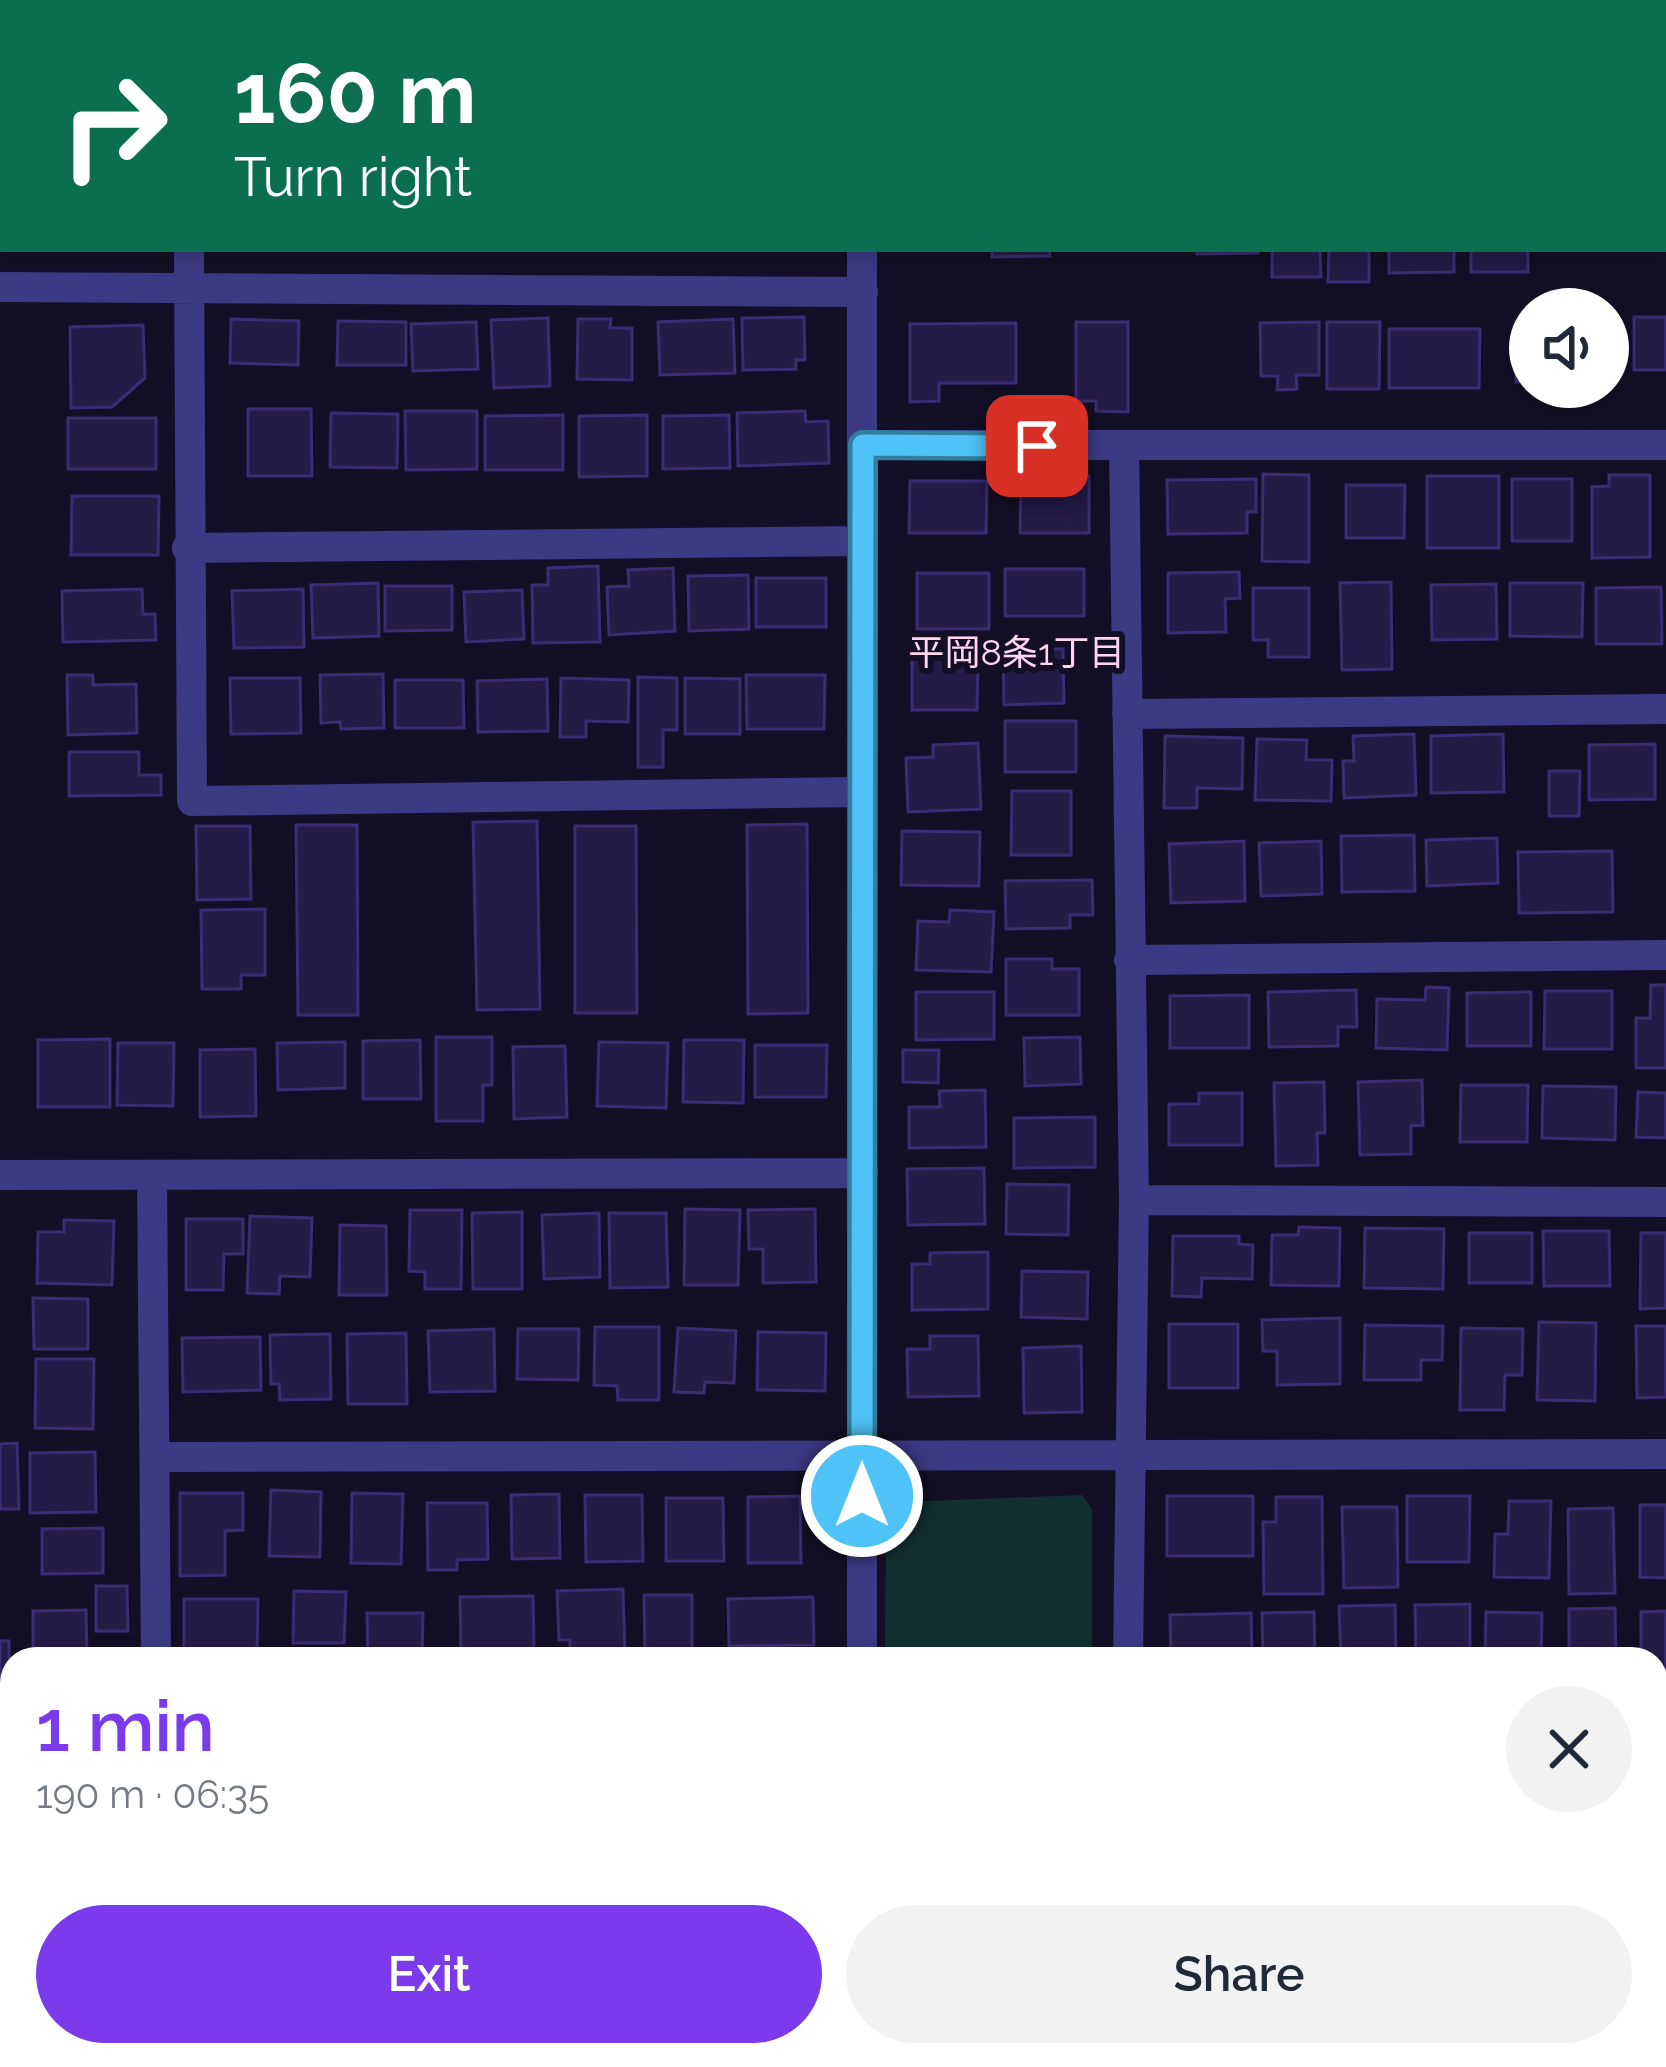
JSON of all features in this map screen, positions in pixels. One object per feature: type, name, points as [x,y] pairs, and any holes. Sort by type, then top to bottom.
[{"type":"street","points":[[189,252],[187,548],[192,801],[862,792]]},
{"type":"street","points":[[862,252],[862,1647]]},
{"type":"street","points":[[0,287],[863,292]]},
{"type":"street","points":[[863,445],[1666,445]]},
{"type":"street","points":[[1124,446],[1134,1200],[1128,1647]]},
{"type":"street","points":[[187,548],[863,541]]},
{"type":"street","points":[[1127,713],[1666,710]]},
{"type":"street","points":[[1130,960],[1666,956]]},
{"type":"street","points":[[0,1175],[863,1173]]},
{"type":"street","points":[[152,1176],[156,1647]]},
{"type":"street","points":[[1134,1200],[1666,1202]]},
{"type":"street","points":[[155,1457],[1666,1454]]},
{"type":"green space","points":[[1082,1495],[1092,1509],[1092,1647],[885,1647],[886,1517],[902,1502]]},
{"type":"building","points":[[992,252],[1049,252],[1050,256],[992,257]]},
{"type":"building","points":[[1197,252],[1258,252],[1258,253]]},
{"type":"building","points":[[1272,252],[1320,252],[1321,277],[1272,277]]},
{"type":"building","points":[[1329,252],[1369,252],[1369,282],[1328,282]]},
{"type":"building","points":[[1389,252],[1454,252],[1454,272],[1389,273]]},
{"type":"building","points":[[1471,252],[1528,252],[1528,272],[1471,272]]},
{"type":"building","points":[[804,317],[805,360],[796,360],[796,369],[743,370],[742,318]]},
{"type":"building","points":[[1634,317],[1666,317],[1666,370],[1634,370]]},
{"type":"building","points":[[548,318],[550,386],[494,388],[491,320]]},
{"type":"building","points":[[231,319],[299,321],[298,365],[230,363]]},
{"type":"building","points":[[578,319],[611,319],[610,328],[632,328],[632,380],[577,379]]},
{"type":"building","points":[[733,319],[735,373],[660,375],[658,322]]},
{"type":"building","points":[[338,321],[406,322],[406,365],[337,365]]},
{"type":"building","points":[[476,322],[478,369],[413,371],[411,324]]},
{"type":"building","points":[[1076,322],[1128,322],[1128,412],[1096,411],[1096,401],[1076,401]]},
{"type":"building","points":[[1319,322],[1319,375],[1296,375],[1297,389],[1277,390],[1278,376],[1261,376],[1260,323]]},
{"type":"building","points":[[1327,322],[1380,322],[1379,389],[1327,389]]},
{"type":"building","points":[[1016,323],[1016,383],[939,383],[939,401],[910,402],[910,324]]},
{"type":"building","points":[[143,325],[145,378],[112,407],[71,408],[70,327]]},
{"type":"building","points":[[1389,329],[1480,329],[1479,388],[1389,388]]},
{"type":"building","points":[[248,409],[311,409],[312,476],[248,476]]},
{"type":"building","points":[[405,411],[477,411],[477,469],[406,470]]},
{"type":"building","points":[[805,411],[806,422],[828,421],[829,463],[738,466],[737,413]]},
{"type":"building","points":[[331,413],[398,414],[397,468],[330,467]]},
{"type":"building","points":[[563,415],[563,470],[485,470],[485,416]]},
{"type":"building","points":[[647,415],[647,476],[579,477],[579,416]]},
{"type":"building","points":[[729,415],[730,468],[663,469],[663,416]]},
{"type":"building","points":[[68,418],[156,418],[156,469],[68,469]]},
{"type":"building","points":[[1263,474],[1309,475],[1309,562],[1262,561]]},
{"type":"building","points":[[1021,475],[1089,476],[1089,533],[1020,533]]},
{"type":"building","points":[[1609,475],[1650,475],[1650,557],[1592,558],[1592,487],[1609,486]]},
{"type":"building","points":[[1427,476],[1499,476],[1499,548],[1427,548]]},
{"type":"building","points":[[1256,479],[1256,512],[1247,512],[1247,533],[1168,534],[1167,480]]},
{"type":"building","points":[[1512,479],[1572,479],[1572,541],[1512,541]]},
{"type":"building","points":[[910,481],[987,481],[986,533],[909,533]]},
{"type":"building","points":[[1346,485],[1405,485],[1404,538],[1346,538]]},
{"type":"building","points":[[72,496],[159,496],[158,555],[71,555]]},
{"type":"building","points":[[598,566],[600,642],[533,643],[532,585],[548,585],[548,568]]},
{"type":"building","points":[[673,568],[675,631],[609,635],[607,587],[629,586],[628,570]]},
{"type":"building","points":[[1005,569],[1084,569],[1084,616],[1005,616]]},
{"type":"building","points":[[1239,572],[1240,598],[1225,599],[1226,632],[1168,633],[1168,573]]},
{"type":"building","points":[[917,573],[989,573],[989,629],[917,629]]},
{"type":"building","points":[[748,575],[749,629],[689,631],[688,576]]},
{"type":"building","points":[[756,578],[826,578],[826,627],[756,627]]},
{"type":"building","points":[[1391,582],[1392,669],[1342,670],[1340,583]]},
{"type":"building","points":[[378,583],[379,636],[313,638],[311,585]]},
{"type":"building","points":[[1510,583],[1583,583],[1582,637],[1510,636]]},
{"type":"building","points":[[1496,584],[1497,639],[1432,640],[1431,585]]},
{"type":"building","points":[[385,586],[452,586],[452,630],[385,631]]},
{"type":"building","points":[[1661,587],[1662,644],[1596,644],[1596,588]]},
{"type":"building","points":[[1253,588],[1309,588],[1309,657],[1268,657],[1268,640],[1253,640]]},
{"type":"building","points":[[142,589],[143,614],[155,614],[156,640],[63,642],[62,591]]},
{"type":"building","points":[[303,589],[304,647],[234,648],[232,591]]},
{"type":"building","points":[[522,590],[524,639],[466,642],[464,592]]},
{"type":"building","points":[[1003,649],[1063,649],[1064,703],[1004,705]]},
{"type":"building","points":[[912,656],[978,657],[977,710],[912,710]]},
{"type":"building","points":[[383,674],[384,728],[341,729],[340,722],[321,723],[320,675]]},
{"type":"building","points":[[67,675],[93,675],[93,685],[136,684],[137,733],[68,735]]},
{"type":"building","points":[[746,675],[825,675],[824,729],[747,729]]},
{"type":"building","points":[[638,677],[677,678],[677,730],[663,730],[663,767],[638,767]]},
{"type":"building","points":[[230,678],[300,678],[301,733],[231,734]]},
{"type":"building","points":[[561,678],[629,680],[628,722],[586,721],[586,737],[560,737]]},
{"type":"building","points":[[685,678],[740,679],[740,734],[685,734]]},
{"type":"building","points":[[547,679],[548,731],[478,732],[477,681]]},
{"type":"building","points":[[395,680],[463,680],[464,728],[395,728]]},
{"type":"building","points":[[1005,721],[1076,721],[1076,772],[1005,772]]},
{"type":"building","points":[[1414,734],[1416,795],[1344,798],[1343,761],[1354,761],[1353,736]]},
{"type":"building","points":[[1503,734],[1504,792],[1431,793],[1431,736]]},
{"type":"building","points":[[1165,736],[1243,738],[1242,789],[1197,788],[1197,808],[1164,808]]},
{"type":"building","points":[[1257,739],[1307,740],[1306,760],[1332,760],[1331,801],[1255,800]]},
{"type":"building","points":[[978,743],[981,809],[908,812],[906,758],[933,757],[933,745]]},
{"type":"building","points":[[1655,744],[1655,799],[1589,800],[1589,745]]},
{"type":"building","points":[[69,752],[139,752],[139,775],[161,775],[161,795],[69,796]]},
{"type":"building","points":[[1549,771],[1580,771],[1579,816],[1549,816]]},
{"type":"building","points":[[1012,791],[1071,791],[1071,855],[1011,855]]},
{"type":"building","points":[[537,821],[540,1009],[477,1010],[473,822]]},
{"type":"building","points":[[807,824],[808,1013],[748,1014],[747,825]]},
{"type":"building","points":[[296,825],[357,825],[358,1015],[298,1015]]},
{"type":"building","points":[[196,826],[250,826],[251,899],[197,900]]},
{"type":"building","points":[[575,826],[636,826],[637,1013],[575,1013]]},
{"type":"building","points":[[902,831],[980,832],[979,886],[901,885]]},
{"type":"building","points":[[1414,835],[1415,891],[1342,892],[1341,836]]},
{"type":"building","points":[[1497,838],[1498,883],[1427,886],[1426,840]]},
{"type":"building","points":[[1244,841],[1245,901],[1171,903],[1169,844]]},
{"type":"building","points":[[1321,841],[1322,894],[1261,896],[1259,843]]},
{"type":"building","points":[[1612,851],[1613,912],[1519,913],[1518,852]]},
{"type":"building","points":[[1092,880],[1093,915],[1070,915],[1070,928],[1006,929],[1005,881]]},
{"type":"building","points":[[265,909],[265,975],[241,975],[241,989],[202,989],[201,910]]},
{"type":"building","points":[[950,910],[994,912],[991,972],[916,970],[918,921],[949,922]]},
{"type":"building","points":[[1006,959],[1052,959],[1052,969],[1079,969],[1079,1015],[1006,1015]]},
{"type":"building","points":[[1651,985],[1666,985],[1666,1068],[1636,1068],[1636,1018],[1650,1018]]},
{"type":"building","points":[[1426,987],[1449,988],[1447,1050],[1376,1048],[1377,999],[1425,1000]]},
{"type":"building","points":[[1356,990],[1357,1027],[1338,1027],[1338,1046],[1269,1047],[1268,992]]},
{"type":"building","points":[[1545,991],[1612,991],[1612,1049],[1544,1049]]},
{"type":"building","points":[[916,992],[994,992],[994,1039],[916,1040]]},
{"type":"building","points":[[1531,992],[1531,1046],[1467,1046],[1467,993]]},
{"type":"building","points":[[1249,995],[1249,1048],[1170,1048],[1170,996]]},
{"type":"building","points":[[436,1037],[492,1037],[492,1085],[483,1085],[483,1121],[436,1121]]},
{"type":"building","points":[[1080,1037],[1081,1084],[1025,1086],[1024,1038]]},
{"type":"building","points":[[110,1039],[110,1107],[38,1107],[38,1040]]},
{"type":"building","points":[[420,1040],[421,1099],[363,1099],[363,1041]]},
{"type":"building","points":[[684,1040],[744,1040],[743,1103],[683,1102]]},
{"type":"building","points":[[345,1042],[345,1088],[278,1090],[277,1043]]},
{"type":"building","points":[[599,1042],[668,1043],[666,1108],[597,1106]]},
{"type":"building","points":[[118,1043],[174,1043],[173,1106],[117,1105]]},
{"type":"building","points":[[755,1045],[827,1045],[826,1097],[755,1097]]},
{"type":"building","points":[[565,1046],[567,1117],[514,1119],[513,1047]]},
{"type":"building","points":[[255,1049],[256,1116],[200,1117],[200,1050]]},
{"type":"building","points":[[903,1050],[939,1050],[938,1083],[903,1082]]},
{"type":"building","points":[[1422,1080],[1423,1125],[1411,1126],[1411,1154],[1360,1155],[1358,1082]]},
{"type":"building","points":[[1324,1082],[1325,1133],[1317,1133],[1318,1165],[1276,1166],[1274,1083]]},
{"type":"building","points":[[1461,1085],[1528,1085],[1527,1142],[1460,1142]]},
{"type":"building","points":[[1543,1086],[1616,1087],[1615,1140],[1542,1138]]},
{"type":"building","points":[[985,1090],[986,1147],[909,1148],[909,1107],[940,1107],[939,1091]]},
{"type":"building","points":[[1638,1092],[1666,1093],[1666,1138],[1636,1137]]},
{"type":"building","points":[[1199,1093],[1242,1093],[1242,1145],[1169,1145],[1169,1104],[1199,1104]]},
{"type":"building","points":[[1095,1117],[1095,1167],[1014,1168],[1014,1118]]},
{"type":"building","points":[[984,1168],[985,1224],[908,1225],[907,1169]]},
{"type":"building","points":[[1007,1184],[1069,1185],[1068,1235],[1006,1234]]},
{"type":"building","points":[[685,1209],[740,1210],[738,1285],[684,1285]]},
{"type":"building","points":[[815,1209],[816,1282],[763,1283],[763,1249],[749,1249],[748,1210]]},
{"type":"building","points":[[410,1210],[462,1210],[461,1289],[425,1289],[425,1272],[409,1271]]},
{"type":"building","points":[[522,1212],[522,1289],[473,1289],[472,1213]]},
{"type":"building","points":[[599,1213],[600,1277],[544,1279],[542,1215]]},
{"type":"building","points":[[609,1213],[666,1213],[668,1287],[610,1288]]},
{"type":"building","points":[[250,1216],[312,1218],[310,1277],[280,1276],[279,1294],[247,1293]]},
{"type":"building","points":[[186,1219],[243,1219],[243,1254],[224,1254],[223,1290],[186,1290]]},
{"type":"building","points":[[64,1220],[114,1221],[112,1285],[37,1283],[38,1232],[64,1232]]},
{"type":"building","points":[[340,1225],[386,1226],[387,1295],[339,1295]]},
{"type":"building","points":[[1299,1227],[1340,1228],[1339,1286],[1271,1285],[1272,1235],[1298,1235]]},
{"type":"building","points":[[1365,1228],[1444,1229],[1443,1289],[1364,1288]]},
{"type":"building","points":[[1543,1231],[1609,1231],[1610,1286],[1544,1286]]},
{"type":"building","points":[[1469,1233],[1532,1233],[1532,1283],[1469,1283]]},
{"type":"building","points":[[1641,1233],[1666,1233],[1666,1308],[1640,1309]]},
{"type":"building","points":[[1173,1236],[1239,1236],[1239,1244],[1253,1245],[1252,1279],[1202,1278],[1201,1297],[1172,1296]]},
{"type":"building","points":[[988,1252],[988,1309],[912,1310],[912,1264],[930,1264],[930,1253]]},
{"type":"building","points":[[1022,1271],[1088,1272],[1087,1319],[1021,1317]]},
{"type":"building","points":[[33,1298],[88,1299],[88,1349],[34,1349]]},
{"type":"building","points":[[1340,1318],[1340,1384],[1277,1385],[1277,1351],[1263,1351],[1262,1320]]},
{"type":"building","points":[[1539,1322],[1596,1323],[1595,1401],[1537,1400]]},
{"type":"building","points":[[1169,1324],[1238,1324],[1238,1388],[1169,1388]]},
{"type":"building","points":[[1365,1325],[1443,1326],[1442,1360],[1421,1360],[1421,1380],[1364,1380]]},
{"type":"building","points":[[1636,1326],[1666,1326],[1666,1397],[1637,1398]]},
{"type":"building","points":[[595,1327],[659,1327],[659,1400],[618,1400],[617,1386],[594,1385]]},
{"type":"building","points":[[678,1328],[736,1331],[734,1383],[705,1382],[704,1393],[674,1392]]},
{"type":"building","points":[[1461,1328],[1523,1329],[1522,1375],[1505,1375],[1504,1410],[1460,1410]]},
{"type":"building","points":[[494,1329],[495,1391],[430,1392],[428,1331]]},
{"type":"building","points":[[518,1329],[579,1329],[578,1380],[517,1379]]},
{"type":"building","points":[[758,1332],[826,1333],[825,1391],[757,1390]]},
{"type":"building","points":[[406,1333],[407,1404],[348,1404],[347,1334]]},
{"type":"building","points":[[330,1334],[331,1399],[280,1400],[279,1384],[271,1384],[270,1335]]},
{"type":"building","points":[[930,1336],[978,1336],[979,1396],[908,1397],[907,1349],[930,1349]]},
{"type":"building","points":[[260,1337],[261,1390],[183,1392],[182,1338]]},
{"type":"building","points":[[1081,1346],[1082,1412],[1024,1413],[1023,1348]]},
{"type":"building","points":[[36,1359],[94,1359],[93,1429],[35,1428]]},
{"type":"building","points":[[17,1443],[19,1509],[0,1509],[0,1444]]},
{"type":"building","points":[[95,1452],[96,1512],[30,1513],[30,1453]]},
{"type":"building","points":[[271,1490],[321,1492],[320,1557],[269,1556]]},
{"type":"building","points":[[180,1493],[243,1493],[243,1530],[225,1531],[225,1575],[180,1576]]},
{"type":"building","points":[[352,1493],[403,1494],[401,1564],[351,1563]]},
{"type":"building","points":[[559,1494],[560,1558],[512,1559],[511,1495]]},
{"type":"building","points":[[585,1495],[642,1495],[643,1561],[586,1562]]},
{"type":"building","points":[[800,1496],[801,1563],[748,1563],[748,1497]]},
{"type":"building","points":[[1167,1496],[1253,1496],[1253,1556],[1167,1556]]},
{"type":"building","points":[[1407,1496],[1470,1496],[1469,1562],[1407,1562]]},
{"type":"building","points":[[1276,1497],[1322,1497],[1323,1594],[1264,1594],[1263,1522],[1276,1522]]},
{"type":"building","points":[[666,1498],[723,1498],[724,1561],[666,1561]]},
{"type":"building","points":[[1509,1501],[1551,1501],[1549,1578],[1494,1577],[1495,1534],[1508,1534]]},
{"type":"building","points":[[427,1503],[487,1503],[488,1559],[457,1560],[457,1570],[428,1570]]},
{"type":"building","points":[[1640,1505],[1666,1505],[1666,1578],[1640,1577]]},
{"type":"building","points":[[1342,1507],[1397,1507],[1398,1587],[1344,1588]]},
{"type":"building","points":[[1613,1508],[1615,1593],[1569,1594],[1568,1509]]},
{"type":"building","points":[[103,1528],[103,1573],[42,1574],[42,1529]]},
{"type":"building","points":[[96,1586],[127,1586],[128,1631],[96,1631]]},
{"type":"building","points":[[623,1589],[625,1647],[570,1647],[570,1640],[559,1640],[557,1591]]},
{"type":"building","points":[[294,1591],[346,1592],[344,1643],[293,1643]]},
{"type":"building","points":[[644,1595],[692,1595],[692,1647],[645,1647]]},
{"type":"building","points":[[533,1596],[534,1647],[461,1647],[460,1597]]},
{"type":"building","points":[[813,1597],[814,1645],[729,1646],[728,1599]]},
{"type":"building","points":[[184,1599],[258,1599],[257,1647],[184,1647]]},
{"type":"building","points":[[1470,1604],[1470,1647],[1416,1647],[1415,1605]]},
{"type":"building","points":[[1395,1605],[1396,1647],[1341,1647],[1339,1606]]},
{"type":"building","points":[[1615,1608],[1616,1647],[1569,1647],[1569,1609]]},
{"type":"building","points":[[86,1610],[87,1647],[33,1647],[33,1611]]},
{"type":"building","points":[[1666,1611],[1666,1647],[1641,1647],[1641,1612]]},
{"type":"building","points":[[1314,1612],[1315,1647],[1263,1647],[1262,1613]]},
{"type":"building","points":[[1486,1612],[1542,1613],[1541,1647],[1485,1647]]},
{"type":"building","points":[[367,1613],[423,1613],[422,1647],[368,1647]]},
{"type":"building","points":[[1251,1613],[1252,1647],[1171,1647],[1170,1615]]},
{"type":"district","name":"平岡8条1丁目","points":[[1017,652]]},
{"type":"route","points":[[862,1496],[863,445],[1037,446]]}]
